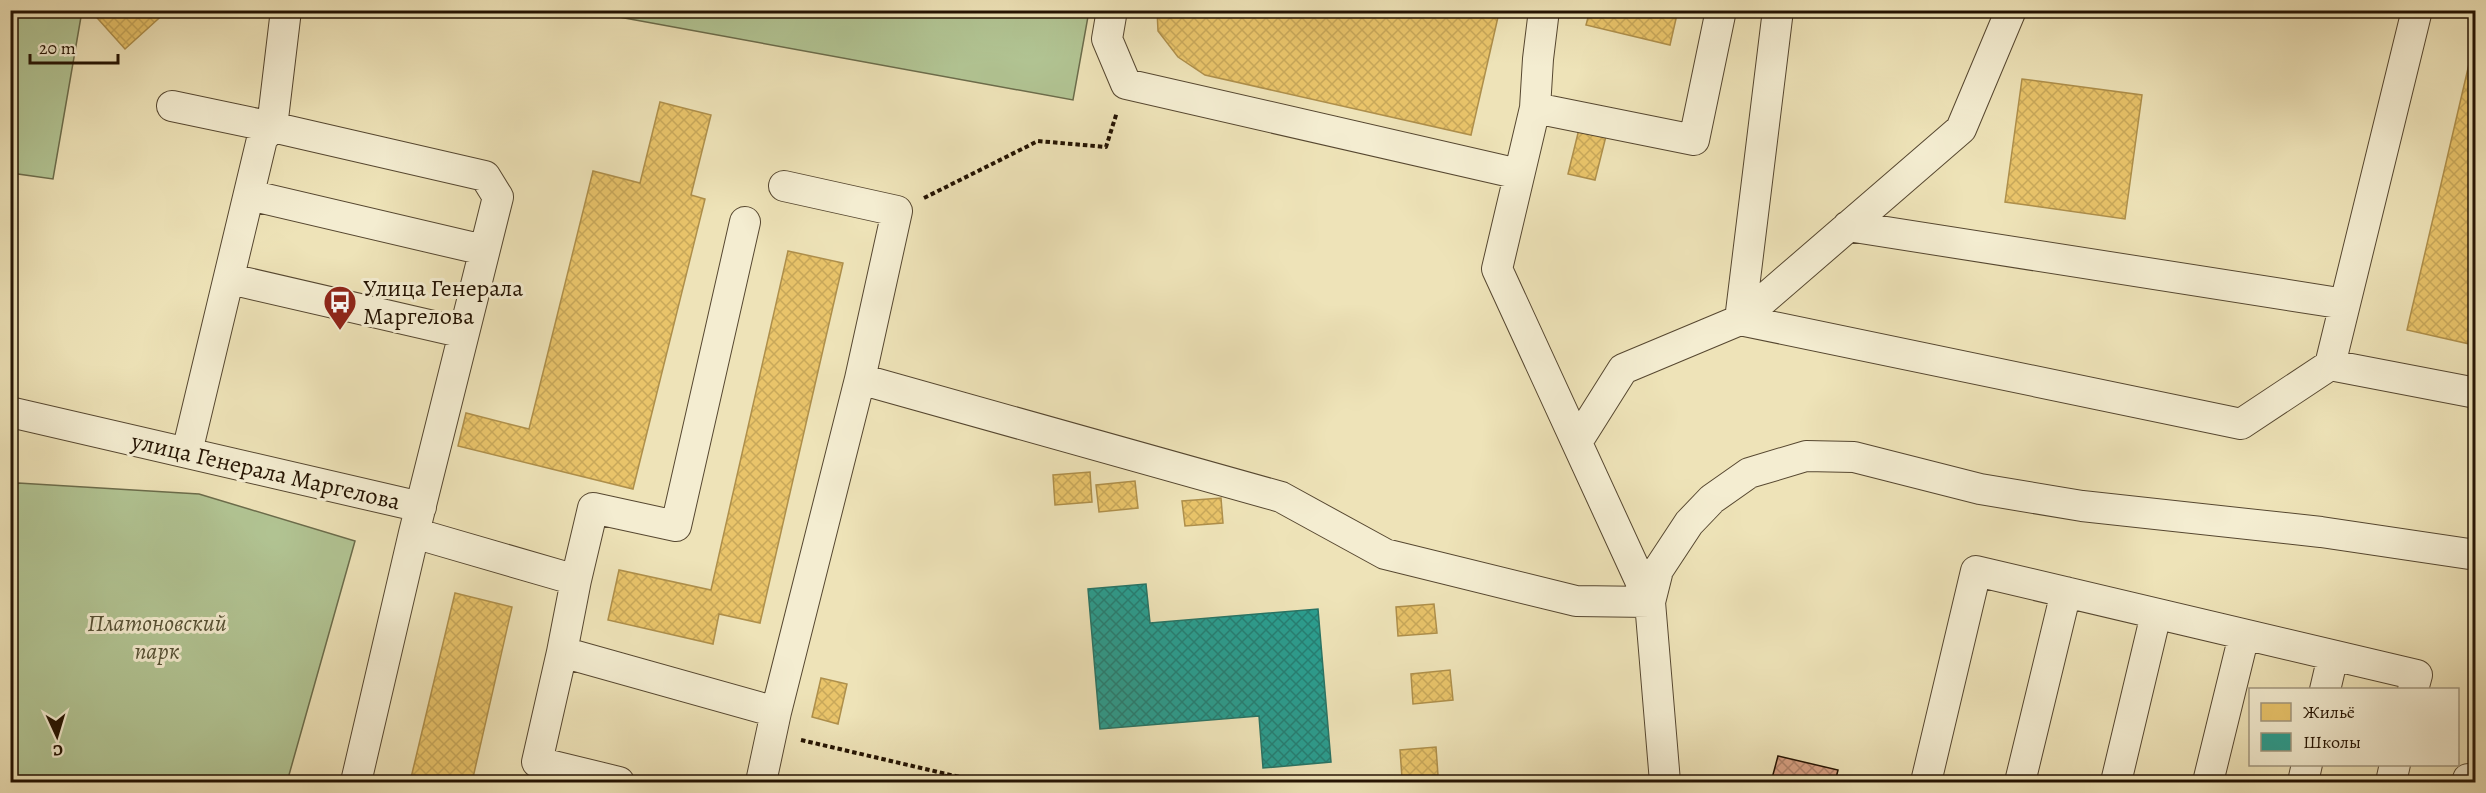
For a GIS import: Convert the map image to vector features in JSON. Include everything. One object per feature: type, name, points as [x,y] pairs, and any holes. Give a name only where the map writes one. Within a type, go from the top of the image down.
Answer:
[{"type":"street","points":[[187,452],[262,139],[272,127],[286,10]]},
{"type":"street","points":[[1112,10],[1107,39],[1126,84],[1519,174]]},
{"type":"street","points":[[1544,10],[1535,108],[1497,269],[1650,602]]},
{"type":"street","points":[[1535,108],[1694,140],[1721,10]]},
{"type":"street","points":[[1740,320],[1778,10]]},
{"type":"street","points":[[1577,442],[1623,369],[1740,320],[1961,129],[2011,10]]},
{"type":"street","points":[[1740,320],[2241,424],[2331,365],[2417,10]]},
{"type":"street","points":[[172,106],[485,176],[498,197],[418,520],[576,580]]},
{"type":"street","points":[[761,783],[860,379],[897,211],[784,186]]},
{"type":"street","points":[[249,195],[484,250]]},
{"type":"street","points":[[619,783],[537,762],[576,580],[593,508],[676,526],[745,222]]},
{"type":"street","points":[[1848,226],[2345,304]]},
{"type":"street","points":[[230,279],[464,333]]},
{"type":"street","points":[[2331,365],[2475,393]]},
{"type":"street","points":[[860,379],[1281,497],[1385,554],[1576,601],[1650,602]]},
{"type":"street","name":"улица Генерала Маргелова","points":[[10,412],[187,452],[418,520],[356,783]]},
{"type":"street","points":[[1665,783],[1650,602],[1658,570],[1689,523],[1712,499],[1749,473],[1806,456],[1854,457],[1980,489],[2082,506],[2321,532],[2475,555]]},
{"type":"street","points":[[1926,783],[1976,571],[2417,675],[2414,688]]},
{"type":"street","points":[[2020,783],[2066,592]]},
{"type":"street","points":[[2116,783],[2156,614]]},
{"type":"street","points":[[2208,783],[2244,635]]},
{"type":"street","points":[[562,652],[774,723]]},
{"type":"street","points":[[2325,688],[2333,656]]},
{"type":"street","points":[[2303,783],[2307,766]]},
{"type":"street","points":[[2391,783],[2396,766]]},
{"type":"path","points":[[897,211],[1038,141],[1106,147],[1126,84]]},
{"type":"path","points":[[774,723],[981,783]]},
{"type":"path","points":[[944,783],[946,774]]},
{"type":"green space","points":[[11,10],[82,11],[53,179],[11,173]]},
{"type":"green space","points":[[1089,10],[1073,100],[586,11]]},
{"type":"green space","name":"Платоновский парк","points":[[18,483],[199,494],[355,541],[287,782],[11,782],[10,505]]},
{"type":"building: Жильё","points":[[90,10],[168,10],[125,49]]},
{"type":"building: Жильё","points":[[1157,10],[1468,10],[1498,17],[1471,135],[1205,75],[1178,57],[1158,31]]},
{"type":"building: Жильё","points":[[1590,10],[1678,10],[1670,45],[1586,25]]},
{"type":"building: Жильё","points":[[2476,34],[2476,337],[2474,345],[2407,330]]},
{"type":"building: Жильё","points":[[2022,79],[2142,95],[2125,219],[2005,202]]},
{"type":"building: Жильё","points":[[660,102],[711,115],[691,195],[705,199],[633,489],[458,446],[466,413],[529,429],[593,171],[640,183]]},
{"type":"building: Жильё","points":[[1580,125],[1607,132],[1595,180],[1568,174]]},
{"type":"building: Жильё","points":[[788,251],[843,263],[760,623],[719,614],[713,644],[608,620],[619,570],[711,590]]},
{"type":"building: Жильё","points":[[1090,472],[1092,502],[1055,505],[1053,475]]},
{"type":"building: Жильё","points":[[1135,481],[1138,508],[1099,512],[1096,485]]},
{"type":"building: Жильё","points":[[1221,498],[1223,523],[1185,526],[1182,501]]},
{"type":"building: Жильё","points":[[455,593],[512,607],[472,782],[410,782]]},
{"type":"building: Жильё","points":[[1434,604],[1437,633],[1398,636],[1396,607]]},
{"type":"building: Жильё","points":[[1450,670],[1453,700],[1413,704],[1411,674]]},
{"type":"building: Жильё","points":[[821,678],[847,684],[838,724],[812,717]]},
{"type":"building: Жильё","points":[[1436,747],[1438,775],[1402,778],[1400,750]]},
{"type":"building: Жильё","points":[[819,776],[845,782],[817,782]]},
{"type":"building: Школы","points":[[1146,584],[1150,623],[1318,609],[1331,762],[1263,768],[1259,716],[1100,729],[1088,589]]},
{"type":"building: Прочее","points":[[1778,756],[1838,770],[1835,782],[1771,782]]},
{"type":"place","name":"Улица Генерала Маргелова","points":[[340,331]]}]
